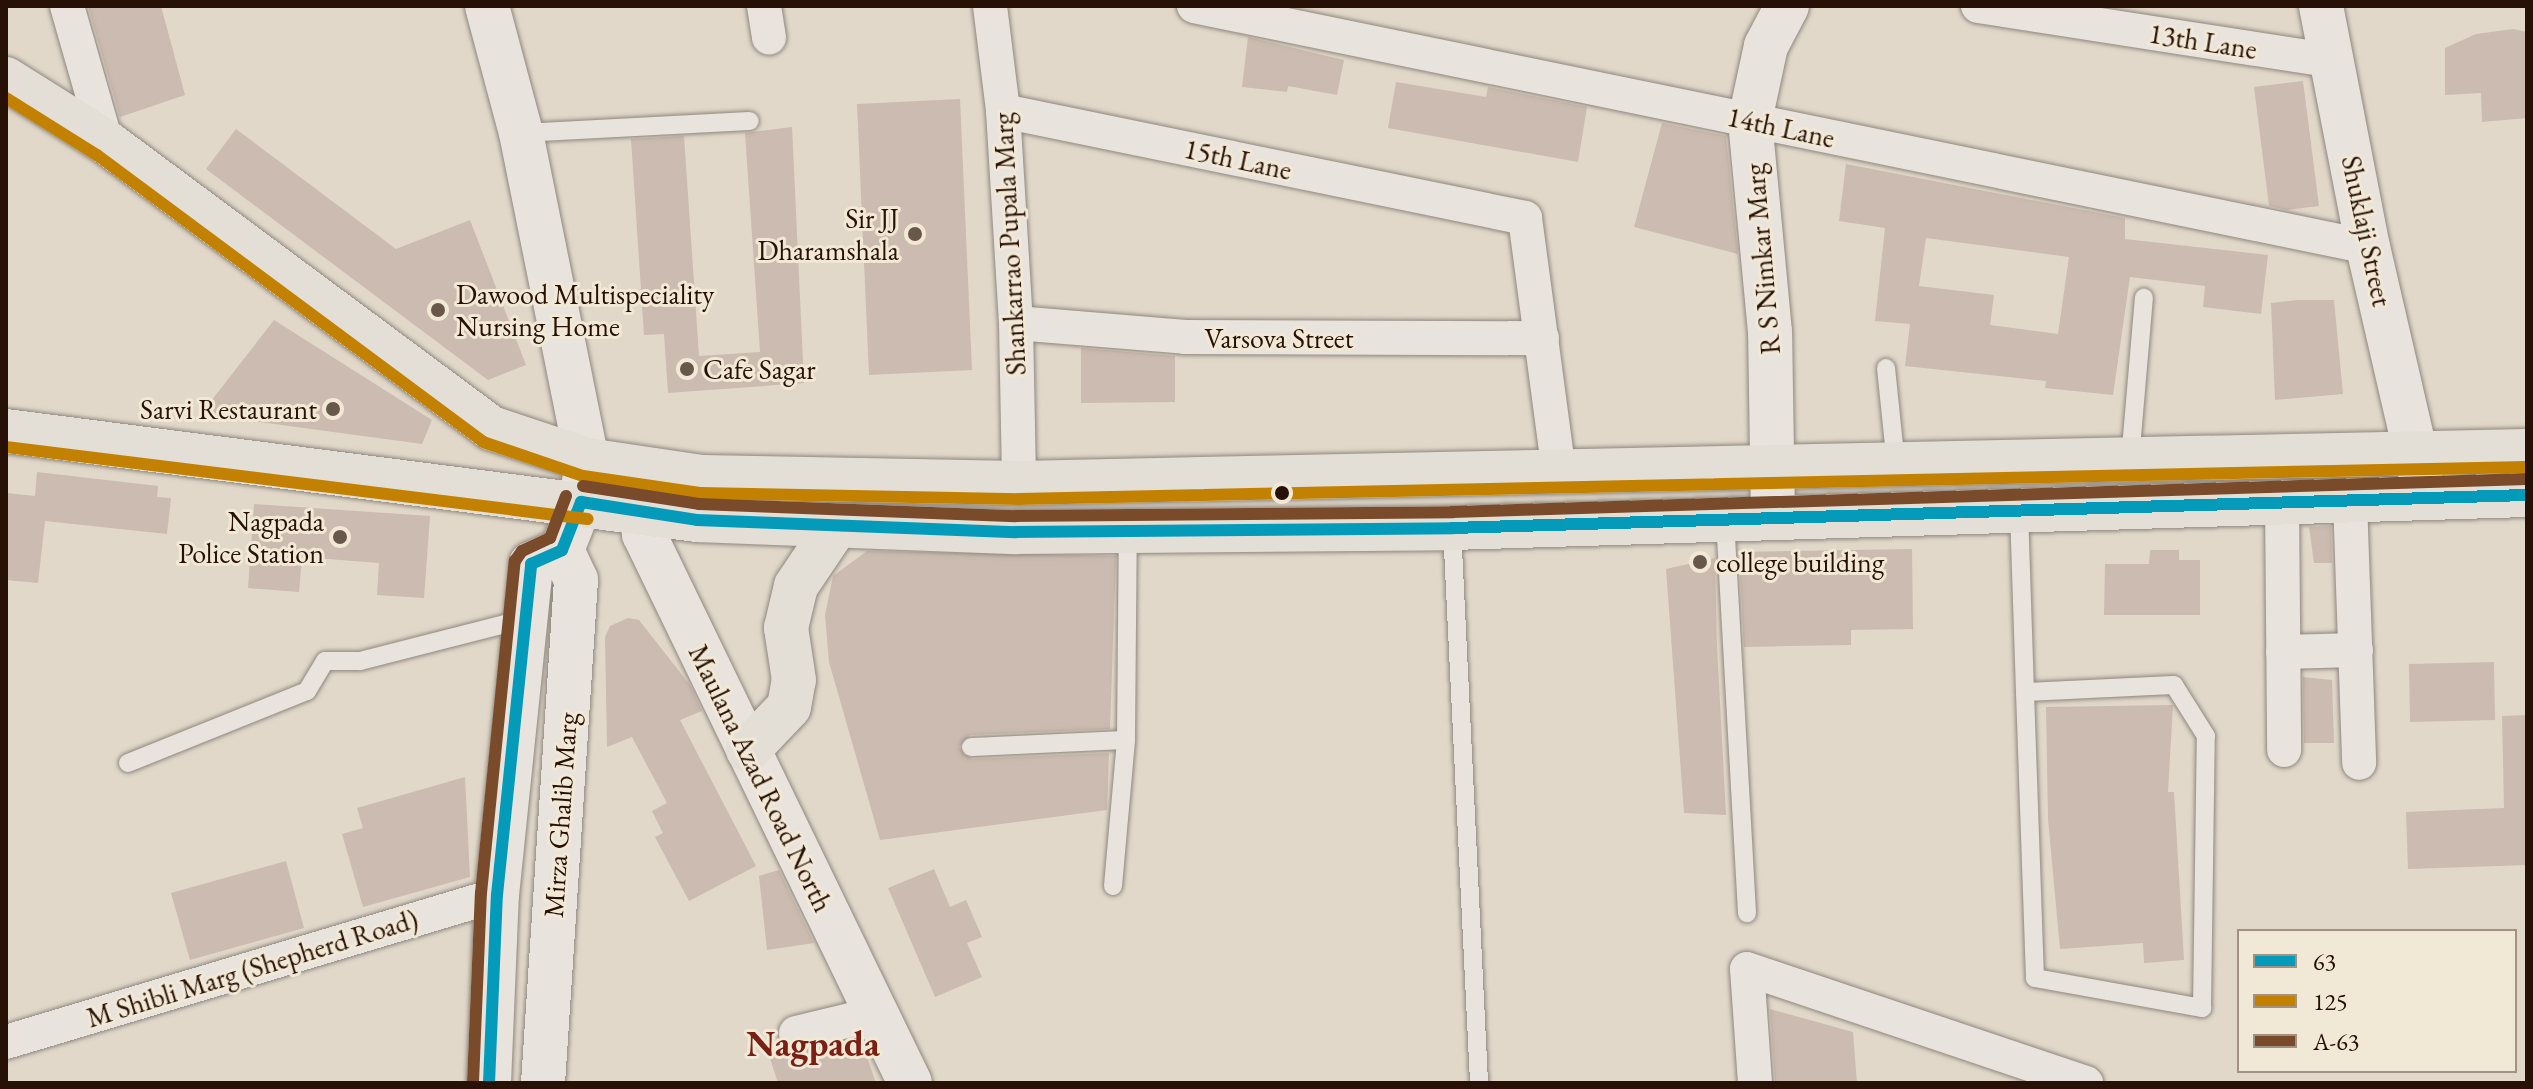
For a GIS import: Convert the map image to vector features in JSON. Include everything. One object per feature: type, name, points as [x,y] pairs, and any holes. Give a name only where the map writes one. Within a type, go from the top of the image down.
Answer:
[{"type":"main road","points":[[487,6],[521,133],[584,481],[562,550]]},
{"type":"main road","name":"R S Nimkar Marg","points":[[1773,518],[1770,332],[1750,120],[1766,46],[1787,6]]},
{"type":"main road","name":"Shuklaji Street","points":[[2321,6],[2368,247],[2419,454],[2425,498]]},
{"type":"main road","points":[[6,79],[106,142],[491,428],[638,510],[697,520],[1128,531],[1452,528],[2527,495]]},
{"type":"main road","points":[[6,431],[584,481],[636,467],[702,477],[1019,483],[2527,451]]},
{"type":"main road","name":"Maulana Azad Road North","points":[[636,467],[638,510],[644,534],[910,1083]]},
{"type":"main road","points":[[748,750],[789,707],[794,680],[786,628],[796,586],[837,525]]},
{"type":"main road","name":"Mirza Ghalib Marg","points":[[489,1083],[497,895],[531,564],[562,550],[576,580],[543,1083]]},
{"type":"street","points":[[67,6],[106,142]]},
{"type":"street","name":"Shankarrao Pupala Marg","points":[[990,6],[1003,111],[1016,323],[1019,483]]},
{"type":"street","name":"14th Lane","points":[[1194,6],[2368,247]]},
{"type":"street","name":"13th Lane","points":[[1978,6],[2334,61]]},
{"type":"street","name":"15th Lane","points":[[1003,111],[1525,218],[1542,338]]},
{"type":"street","name":"Varsova Street","points":[[1016,323],[1185,337],[1542,338]]},
{"type":"street","points":[[1542,338],[1559,472]]},
{"type":"street","points":[[2350,500],[2359,763]]},
{"type":"street","points":[[2282,502],[2284,750]]},
{"type":"street","points":[[2283,652],[2356,650]]},
{"type":"street","name":"M Shibli Marg (Shepherd Road)","points":[[6,1042],[497,895]]},
{"type":"street","points":[[1755,1083],[1747,969],[2086,1083]]},
{"type":"street","points":[[796,1033],[875,1014]]},
{"type":"lane","points":[[521,133],[750,121]]},
{"type":"lane","points":[[2130,460],[2144,298]]},
{"type":"lane","points":[[1886,368],[1896,464]]},
{"type":"lane","points":[[2019,511],[2025,692],[2035,978],[2202,1008],[2206,736],[2174,685],[2025,692]]},
{"type":"lane","points":[[1725,519],[1747,913]]},
{"type":"lane","points":[[1452,528],[1479,1083]]},
{"type":"lane","points":[[1113,886],[1126,740],[1128,531]]},
{"type":"lane","points":[[128,763],[307,691],[325,661],[360,661],[525,619]]},
{"type":"lane","points":[[971,747],[1126,740]]},
{"type":"building","points":[[88,6],[161,6],[185,95],[120,117]]},
{"type":"building","points":[[2513,29],[2527,32],[2527,118],[2482,122],[2481,93],[2445,95],[2445,48],[2476,34]]},
{"type":"building","points":[[1248,37],[1344,60],[1337,95],[1288,86],[1287,92],[1242,87]]},
{"type":"building","points":[[2303,81],[2319,206],[2287,210],[2269,206],[2254,87]]},
{"type":"building","points":[[1396,82],[1486,97],[1488,87],[1587,107],[1578,162],[1388,128]]},
{"type":"building","name":"Sir JJ Dharamshala","points":[[960,99],[972,370],[869,375],[857,104]]},
{"type":"building","points":[[1662,123],[1726,136],[1738,254],[1634,227]]},
{"type":"building","points":[[792,127],[804,383],[668,393],[664,334],[644,335],[631,139],[684,136],[699,356],[760,352],[745,133]]},
{"type":"building","name":"Dawood Multispeciality Nursing Home","points":[[236,129],[396,249],[470,220],[526,365],[488,380],[206,169]]},
{"type":"building","points":[[1846,164],[2125,218],[2125,239],[2268,255],[2261,314],[2203,307],[2205,286],[2130,277],[2113,395],[2045,388],[2046,381],[1905,366],[1910,324],[1875,321],[1885,228],[1839,221]],"holes":[[[1926,238],[2069,257],[2058,334],[1990,325],[1994,295],[1919,286]]]},
{"type":"building","points":[[2334,300],[2343,394],[2275,400],[2271,303]]},
{"type":"building","points":[[274,320],[432,420],[422,444],[201,414]]},
{"type":"building","points":[[1081,348],[1175,356],[1175,402],[1081,403]]},
{"type":"building","points":[[37,472],[158,486],[157,497],[171,498],[167,534],[45,521],[38,583],[6,580],[6,493],[35,496]]},
{"type":"building","name":"Nagpada Police Station","points":[[254,504],[430,516],[424,598],[377,595],[379,563],[302,557],[299,592],[248,588]]},
{"type":"building","points":[[2331,526],[2332,563],[2314,563],[2309,527]]},
{"type":"building","points":[[1912,549],[1913,629],[1851,630],[1851,645],[1744,647],[1739,552]]},
{"type":"building","points":[[2150,550],[2179,550],[2179,560],[2200,560],[2200,615],[2104,615],[2105,564],[2149,564]]},
{"type":"building","points":[[867,551],[1116,556],[1110,729],[970,735],[959,747],[972,759],[1109,753],[1107,810],[880,840],[829,662],[825,615],[833,576]]},
{"type":"building","points":[[1715,558],[1726,815],[1684,813],[1666,569]]},
{"type":"building","points":[[628,618],[639,620],[690,685],[702,711],[680,720],[756,866],[689,901],[655,837],[663,833],[652,811],[667,803],[632,737],[607,747],[605,637],[610,626]]},
{"type":"building","points":[[2494,662],[2495,720],[2410,722],[2409,664]]},
{"type":"building","points":[[2303,677],[2332,680],[2334,743],[2304,743]]},
{"type":"building","points":[[2173,705],[2168,792],[2174,792],[2184,960],[2144,963],[2143,943],[2060,949],[2048,819],[2046,707]]},
{"type":"building","points":[[2527,715],[2527,865],[2408,869],[2406,812],[2504,808],[2502,716]]},
{"type":"building","points":[[465,777],[470,877],[363,907],[342,834],[363,828],[357,808]]},
{"type":"building","points":[[286,861],[304,928],[190,960],[171,893]]},
{"type":"building","points":[[934,869],[950,907],[966,900],[982,937],[967,943],[982,977],[935,997],[888,888]]},
{"type":"building","points":[[779,870],[814,943],[767,950],[759,876]]},
{"type":"building","points":[[1770,1009],[1853,1032],[1857,1083],[1775,1083]]},
{"type":"building","points":[[860,1038],[876,1083],[778,1083],[769,1055]]},
{"type":"transit line","name":"125","points":[[6,98],[97,155],[483,442],[583,476],[700,493],[1019,499],[2527,467]]},
{"type":"transit line","name":"125","points":[[6,447],[588,519]]},
{"type":"transit line","name":"A-63","points":[[583,486],[699,504],[1016,516],[1452,512],[2527,479]]},
{"type":"transit line","name":"63","points":[[581,502],[697,520],[1016,532],[1452,528],[2527,495]]},
{"type":"transit line","name":"A-63","points":[[473,1082],[481,893],[515,561],[522,551],[550,538],[566,496]]},
{"type":"transit line","name":"63","points":[[489,1083],[497,895],[531,564],[562,550],[581,502]]},
{"type":"place","name":"Sir JJ Dharamshala","points":[[915,234]]},
{"type":"place","name":"Dawood Multispeciality Nursing Home","points":[[438,310]]},
{"type":"place","name":"Cafe Sagar","points":[[687,369]]},
{"type":"place","name":"Sarvi Restaurant","points":[[333,409]]},
{"type":"place","name":"Nagpada Police Station","points":[[340,537]]},
{"type":"place","name":"college building","points":[[1700,562]]},
{"type":"district","name":"Nagpada","points":[[813,1044]]}]
